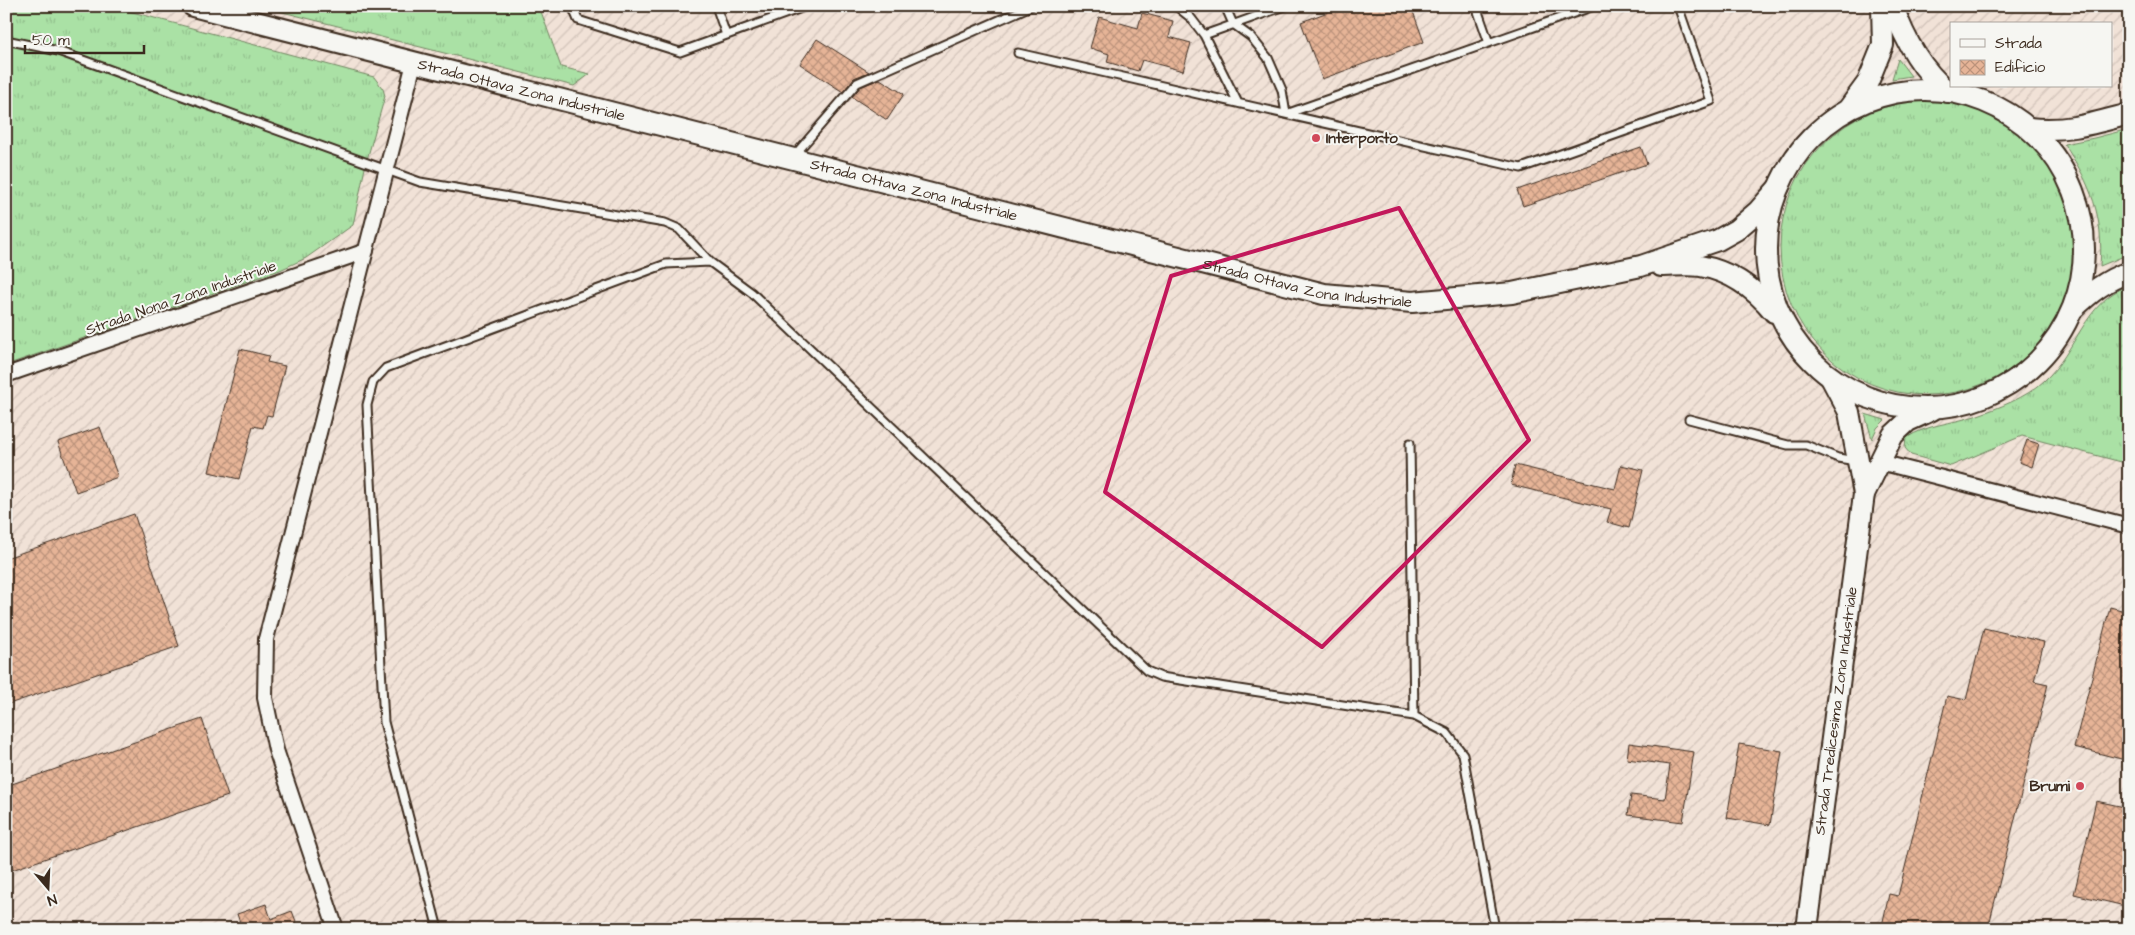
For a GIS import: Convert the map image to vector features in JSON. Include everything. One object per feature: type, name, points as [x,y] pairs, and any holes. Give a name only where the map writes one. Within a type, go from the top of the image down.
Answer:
[{"type":"main road","name":"Strada Ottava Zona Industriale","points":[[193,6],[1324,294],[1412,302],[1512,293],[1641,266]]},
{"type":"main road","points":[[1848,110],[1868,82],[1883,45],[1882,6]]},
{"type":"main road","points":[[1893,6],[1898,22],[1919,61],[1932,78],[1948,92]]},
{"type":"main road","points":[[1641,266],[1699,266],[1730,275],[1761,296],[1783,322],[1803,352],[1830,377],[1852,391],[1881,402],[1912,408],[1962,404],[1997,391],[2037,361],[2060,332],[2072,310],[2080,286],[2084,261],[2084,236],[2080,212],[2072,188],[2046,145],[2008,113],[1985,102],[1948,92],[1922,90],[1872,99],[1848,110],[1810,138],[1795,157],[1778,188],[1767,224],[1766,262],[1771,292],[1783,322]]},
{"type":"main road","points":[[2028,128],[2053,130],[2085,126],[2129,114]]},
{"type":"main road","points":[[1641,266],[1718,240],[1736,230],[1758,211],[1778,188]]},
{"type":"main road","points":[[2072,310],[2094,290],[2115,277],[2129,272]]},
{"type":"main road","points":[[1830,377],[1849,412],[1864,494]]},
{"type":"main road","points":[[1864,494],[1892,435],[1908,421],[1937,407]]},
{"type":"main road","name":"Strada Tredicesima Zona Industriale","points":[[1807,929],[1864,494]]},
{"type":"street","points":[[336,929],[276,750],[265,698],[266,639],[414,63]]},
{"type":"street","name":"Strada Nona Zona Industriale","points":[[6,375],[366,251]]},
{"type":"street","points":[[1880,462],[2129,526]]},
{"type":"lane","points":[[572,6],[578,20],[680,52],[807,6]]},
{"type":"lane","points":[[716,6],[726,35]]},
{"type":"lane","points":[[792,160],[857,83],[1031,6]]},
{"type":"lane","points":[[1176,6],[1191,18],[1204,35],[1238,104]]},
{"type":"lane","points":[[1225,6],[1233,24],[1251,38],[1268,58],[1282,90],[1286,114]]},
{"type":"lane","points":[[1204,35],[1285,6]]},
{"type":"lane","points":[[1476,6],[1489,43]]},
{"type":"lane","points":[[1286,114],[1594,6]]},
{"type":"lane","points":[[1018,53],[1521,168],[1710,101],[1678,6]]},
{"type":"lane","points":[[6,40],[58,51],[420,182],[665,223],[680,229],[710,262],[752,293],[1147,671],[1161,676],[1414,716],[1447,732],[1463,754],[1495,929]]},
{"type":"lane","points":[[438,929],[384,722],[368,405],[373,382],[386,368],[666,264],[710,262]]},
{"type":"lane","points":[[1689,419],[1788,444],[1806,445],[1838,458],[1859,461]]},
{"type":"lane","points":[[1410,443],[1414,716]]},
{"type":"highlighted area","points":[[1399,208],[1529,440],[1322,647],[1105,492],[1171,276]]},
{"type":"shaded area","points":[[6,6],[2129,6],[2129,929],[6,929]]},
{"type":"green space","points":[[6,6],[110,6],[374,77],[383,89],[385,96],[366,163],[353,225],[306,258],[280,270],[6,365]]},
{"type":"green space","points":[[259,6],[539,6],[561,67],[590,74],[574,86]]},
{"type":"green space","points":[[1898,59],[1911,76],[1892,79]]},
{"type":"green space","points":[[1927,101],[1956,104],[1983,113],[2008,126],[2031,144],[2049,167],[2062,192],[2071,219],[2074,248],[2071,277],[2062,304],[2049,329],[2031,352],[2008,370],[1983,383],[1956,392],[1927,395],[1898,392],[1871,383],[1846,370],[1823,352],[1805,329],[1792,304],[1783,277],[1780,248],[1783,219],[1792,192],[1805,167],[1823,144],[1846,126],[1871,113],[1898,104]]},
{"type":"green space","points":[[2129,129],[2129,254],[2100,266],[2100,232],[2094,202],[2082,173],[2064,144]]},
{"type":"green space","points":[[2129,285],[2129,464],[2022,436],[1951,466],[1911,455],[1905,448],[1906,438],[1914,433],[1993,410],[2029,393],[2055,369],[2101,303]]},
{"type":"green space","points":[[1865,414],[1885,420],[1877,428],[1872,439]]},
{"type":"building","points":[[1344,6],[1411,6],[1424,42],[1322,79],[1301,22]]},
{"type":"building","points":[[1142,13],[1173,21],[1169,37],[1191,43],[1183,71],[1142,60],[1138,71],[1107,62],[1109,54],[1090,48],[1099,17],[1138,28]]},
{"type":"building","points":[[817,39],[869,72],[854,78],[843,92],[800,64]]},
{"type":"building","points":[[880,79],[904,94],[887,120],[852,97],[860,87]]},
{"type":"building","points":[[1641,147],[1647,164],[1523,206],[1517,190]]},
{"type":"building","points":[[240,349],[269,356],[267,362],[285,366],[272,416],[267,415],[263,428],[253,426],[239,479],[209,472]]},
{"type":"building","points":[[100,427],[118,477],[76,492],[58,442]]},
{"type":"building","points":[[2027,440],[2039,444],[2032,467],[2019,462]]},
{"type":"building","points":[[1515,465],[1615,489],[1621,465],[1643,470],[1629,528],[1607,522],[1611,509],[1511,485]]},
{"type":"building","points":[[134,514],[179,646],[6,705],[6,558]]},
{"type":"building","points":[[2110,607],[2129,612],[2129,761],[2074,747]]},
{"type":"building","points":[[1984,628],[2044,642],[2034,681],[2048,684],[1988,929],[1894,929],[1882,926],[1889,894],[1898,896],[1947,696],[1966,700]]},
{"type":"building","points":[[202,719],[228,796],[6,872],[6,786]]},
{"type":"building","points":[[1629,743],[1694,752],[1683,822],[1628,815],[1631,795],[1665,799],[1670,765],[1627,759]]},
{"type":"building","points":[[1739,744],[1782,751],[1770,825],[1727,818]]},
{"type":"building","points":[[2096,801],[2129,808],[2129,907],[2074,894]]},
{"type":"building","points":[[266,904],[271,919],[292,911],[299,929],[242,929],[237,914]]},
{"type":"place","name":"Interporto","points":[[1316,138]]},
{"type":"place","name":"Brumi","points":[[2080,786]]}]
